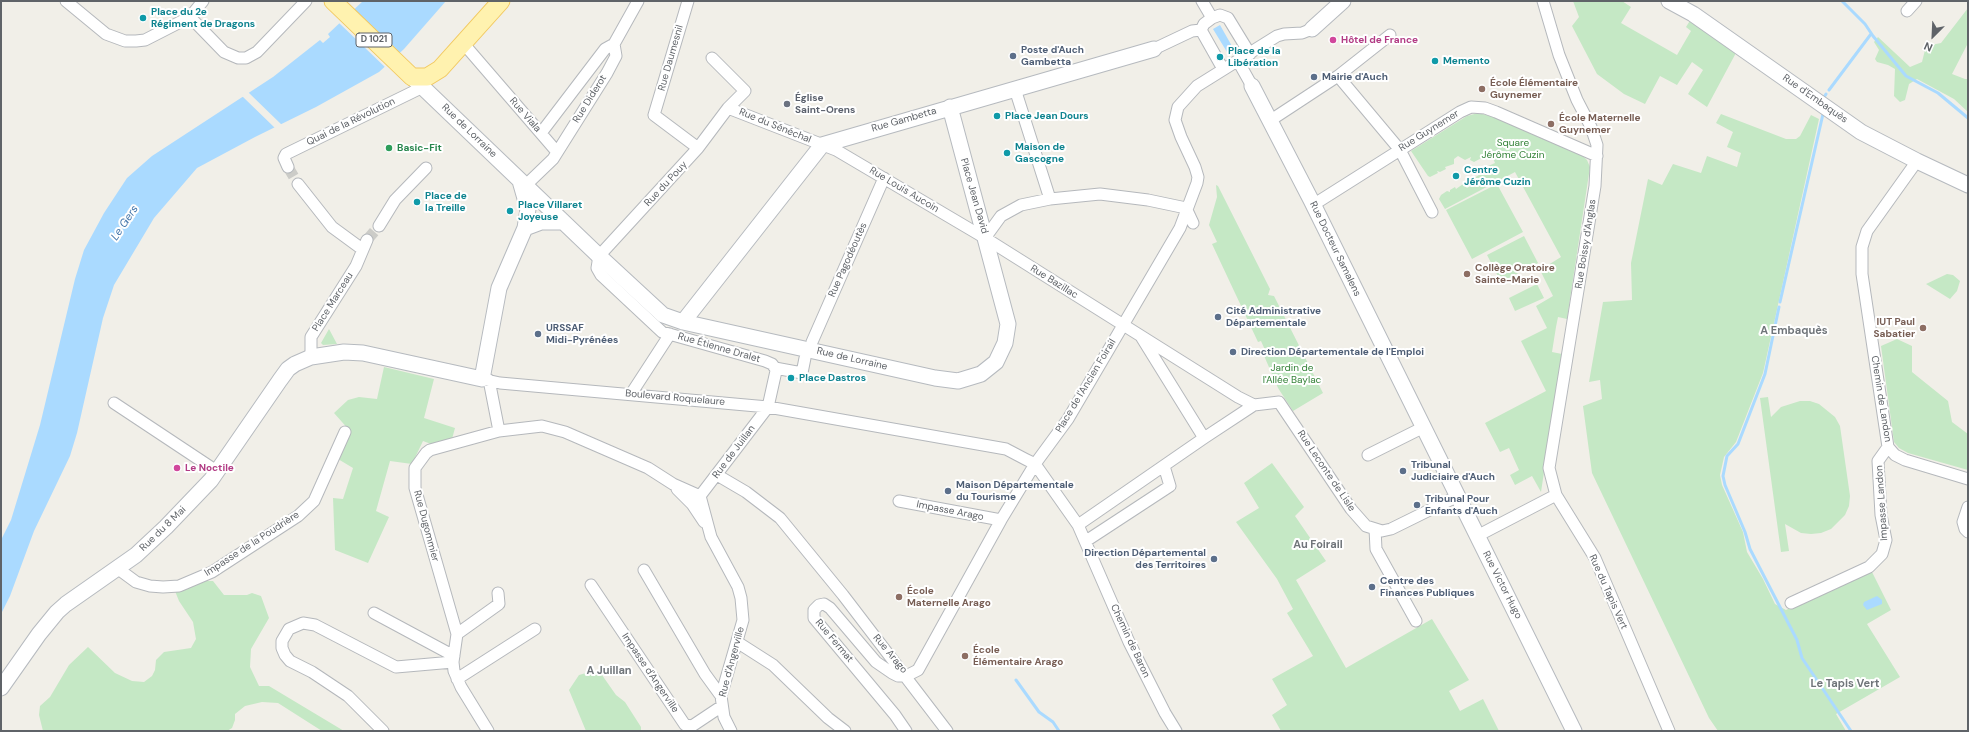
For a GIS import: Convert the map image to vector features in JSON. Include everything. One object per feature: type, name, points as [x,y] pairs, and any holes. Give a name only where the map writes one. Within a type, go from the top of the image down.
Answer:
[{"type":"main road","points":[[442,105],[436,87],[436,78],[440,69],[501,1]]},
{"type":"main road","points":[[1312,29],[1343,1]]},
{"type":"main road","name":"Rue d'Embaquès","points":[[1670,1],[1693,14],[1861,132],[1968,185]]},
{"type":"main road","name":"D 1021","points":[[334,2],[418,82]]},
{"type":"main road","name":"Rue Gambetta","points":[[822,145],[1154,49]]},
{"type":"main road","points":[[418,82],[440,69]]},
{"type":"main road","name":"Rue de Lorraine","points":[[418,82],[523,183]]},
{"type":"main road","name":"Rue Docteur Samalens","points":[[1252,86],[1271,120],[1427,433]]},
{"type":"main road","name":"Place Jean David","points":[[950,107],[985,238]]},
{"type":"main road","points":[[683,322],[822,145]]},
{"type":"main road","points":[[523,183],[599,256]]},
{"type":"main road","points":[[486,380],[499,288],[525,228],[528,209],[523,183]]},
{"type":"main road","points":[[525,228],[546,205]]},
{"type":"main road","points":[[525,228],[541,222],[563,222]]},
{"type":"main road","name":"Rue de Lorraine","points":[[599,256],[654,308],[663,315],[683,322],[934,378],[958,381],[966,380],[981,374],[996,362],[1002,352],[1007,333],[1008,324],[985,238]]},
{"type":"main road","name":"Boulevard Roquelaure","points":[[311,357],[344,352],[363,353],[486,380]]},
{"type":"main road","name":"Rue du 8 Mai","points":[[1,688],[39,634],[57,612],[136,555],[166,527],[218,472],[288,369],[311,357]]},
{"type":"main road","name":"Rue Victor Hugo","points":[[1427,433],[1574,731]]},
{"type":"street","points":[[66,1],[106,34],[125,41],[145,40],[190,17],[203,1]]},
{"type":"street","points":[[190,17],[224,52],[238,58],[246,58],[257,52],[306,1]]},
{"type":"street","name":"Rue Diderot","points":[[541,133],[605,49],[614,44],[638,1]]},
{"type":"street","name":"Rue Daumesnil","points":[[688,1],[654,115],[698,148]]},
{"type":"street","points":[[1202,1],[1212,18]]},
{"type":"street","name":"Rue Boissy d'Anglas","points":[[1543,1],[1559,55],[1577,100],[1591,127],[1597,145],[1595,186],[1549,468],[1556,495]]},
{"type":"street","points":[[1907,11],[1916,1]]},
{"type":"street","points":[[1250,54],[1228,18],[1220,15],[1212,18],[1204,24],[1201,30],[1223,69],[1250,54],[1277,36],[1302,33],[1312,29]]},
{"type":"street","name":"Rue Gambetta","points":[[1154,49],[1192,31],[1201,30]]},
{"type":"street","points":[[1271,120],[1338,76],[1390,34]]},
{"type":"street","name":"Rue Viala","points":[[463,43],[557,152]]},
{"type":"street","name":"Rue Diderot","points":[[557,152],[607,73],[616,56],[614,44]]},
{"type":"street","name":"Rue du Pouy","points":[[599,256],[698,148],[728,108],[745,91],[712,58]]},
{"type":"street","name":"Rue Docteur Samalens","points":[[1238,61],[1252,86]]},
{"type":"street","name":"Place de l'Ancien Foirail","points":[[1035,464],[1068,419],[1180,228],[1198,177],[1195,167],[1180,137],[1175,120],[1178,107],[1197,86],[1223,69]]},
{"type":"street","points":[[1338,76],[1400,150],[1432,212]]},
{"type":"street","name":"Quai de la Révolution","points":[[286,164],[284,158],[286,154],[418,82]]},
{"type":"street","points":[[1015,89],[1050,199]]},
{"type":"street","name":"Rue Guynemer","points":[[1313,205],[1465,109],[1477,106],[1496,112],[1597,156]]},
{"type":"street","name":"Rue du Sénéchal","points":[[728,108],[822,145]]},
{"type":"street","name":"Rue Louis Aucoin","points":[[822,145],[836,150],[985,238]]},
{"type":"street","points":[[523,183],[557,152]]},
{"type":"street","name":"Chemin de Landon","points":[[1917,161],[1867,231],[1862,247],[1862,274],[1888,446],[1895,455],[1906,460],[1968,479]]},
{"type":"street","points":[[379,226],[395,200],[426,168]]},
{"type":"street","name":"Rue Pagodéoutès","points":[[812,342],[884,178]]},
{"type":"street","name":"Place Marceau","points":[[298,184],[332,227],[365,244],[356,266],[311,337],[311,357]]},
{"type":"street","name":"Place Jean David","points":[[985,238],[1001,216],[1022,205],[1050,199],[1100,194],[1148,200],[1186,208]]},
{"type":"street","points":[[1186,208],[1193,223]]},
{"type":"street","name":"Rue Bazillac","points":[[985,238],[1123,325]]},
{"type":"street","name":"Rue Étienne Dralet","points":[[599,256],[597,268],[601,276],[656,327],[670,334],[765,361],[775,368]]},
{"type":"street","points":[[1123,325],[1238,397],[1254,405]]},
{"type":"street","points":[[631,394],[670,334]]},
{"type":"street","points":[[1141,336],[1204,438]]},
{"type":"street","points":[[768,407],[776,371],[775,368],[802,373],[805,358]]},
{"type":"street","points":[[486,380],[499,431]]},
{"type":"street","name":"Boulevard Roquelaure","points":[[486,380],[500,383],[768,407],[1006,449],[1035,464]]},
{"type":"street","name":"Rue Leconte de Lisle","points":[[1254,405],[1278,402],[1286,411],[1358,518],[1366,526],[1375,529]]},
{"type":"street","points":[[114,403],[218,472]]},
{"type":"street","points":[[1078,525],[1254,405]]},
{"type":"street","name":"Rue de Juillan","points":[[700,496],[768,407]]},
{"type":"street","name":"Rue d'Angerville","points":[[499,431],[542,426],[565,432],[648,468],[672,484],[700,496],[708,528]]},
{"type":"street","name":"Rue Dugommier","points":[[488,731],[457,679],[454,659],[457,634],[418,503],[415,488],[415,468],[430,450],[499,431]]},
{"type":"street","name":"Impasse de la Poudrière","points":[[117,568],[136,582],[150,586],[163,587],[179,586],[212,572],[298,516],[314,501],[345,432]]},
{"type":"street","points":[[1368,455],[1405,437],[1427,433]]},
{"type":"street","name":"Impasse Landon","points":[[1791,603],[1869,567],[1882,554],[1886,540],[1881,515],[1878,461],[1888,446]]},
{"type":"street","points":[[1035,464],[1078,525],[1088,544],[1170,486],[1164,466]]},
{"type":"street","name":"Rue Arago","points":[[717,475],[746,492],[780,518],[843,595],[906,676],[918,670],[1001,520],[1035,464]]},
{"type":"street","name":"Rue d'Angerville","points":[[672,484],[692,504],[708,528],[740,593],[743,620],[721,701],[730,731]]},
{"type":"street","points":[[1477,536],[1556,495]]},
{"type":"street","name":"Rue du Tapis Vert","points":[[1556,495],[1595,558],[1669,731]]},
{"type":"street","points":[[1416,621],[1376,549],[1375,529],[1382,531],[1391,529],[1458,496]]},
{"type":"street","name":"Impasse Arago","points":[[899,501],[1001,520]]},
{"type":"street","points":[[1968,507],[1963,522],[1965,529],[1968,532]]},
{"type":"street","name":"Chemin de Baron","points":[[1088,544],[1130,642],[1165,713],[1176,731]]},
{"type":"street","points":[[644,570],[721,701]]},
{"type":"street","name":"Impasse d'Angerville","points":[[591,585],[685,725],[692,726],[721,701]]},
{"type":"street","points":[[457,634],[499,604],[498,593]]},
{"type":"street","name":"Rue Fermat","points":[[906,676],[898,676],[876,662],[830,608],[824,604],[816,607],[813,614],[814,618],[896,715],[906,731]]},
{"type":"street","points":[[374,613],[454,659]]},
{"type":"street","points":[[382,731],[348,696],[312,672],[287,658],[282,648],[282,641],[289,629],[303,623],[315,625],[396,667],[454,659]]},
{"type":"street","points":[[457,679],[535,629]]},
{"type":"street","points":[[737,642],[773,665],[828,718],[845,731]]},
{"type":"street","points":[[906,676],[947,731]]},
{"type":"green space","points":[[1573,1],[1622,1],[1631,7],[1621,23],[1677,55],[1691,31],[1686,27],[1691,19],[1737,51],[1707,107],[1688,94],[1703,70],[1692,62],[1677,85],[1660,76],[1645,104],[1624,94],[1597,74],[1572,26],[1579,17]]},
{"type":"green space","points":[[1968,8],[1968,43],[1952,74],[1968,79],[1968,112],[1954,99],[1917,79],[1909,84],[1905,100],[1900,102],[1894,96],[1895,69],[1877,62],[1875,59],[1879,50],[1874,42],[1878,37],[1910,67],[1922,62],[1926,46],[1941,43]]},
{"type":"green space","name":"Square Jérôme Cuzin","points":[[1478,113],[1494,117],[1581,154],[1587,160],[1590,167],[1567,319],[1558,317],[1552,352],[1562,354],[1541,492],[1532,476],[1515,485],[1510,475],[1519,470],[1509,448],[1500,452],[1485,423],[1546,391],[1521,341],[1547,328],[1536,306],[1553,296],[1540,270],[1561,257],[1515,172],[1445,209],[1439,199],[1441,195],[1447,191],[1450,192],[1450,190],[1455,187],[1456,189],[1463,184],[1467,188],[1472,185],[1474,178],[1479,175],[1477,174],[1479,170],[1495,163],[1491,153],[1474,162],[1470,160],[1471,157],[1465,160],[1458,156],[1454,159],[1454,164],[1445,167],[1446,169],[1440,172],[1437,171],[1438,173],[1430,177],[1411,151],[1467,116]]},
{"type":"green space","points":[[1721,114],[1786,139],[1796,139],[1800,136],[1811,115],[1819,119],[1763,373],[1736,442],[1724,457],[1720,475],[1722,485],[1743,532],[1747,552],[1763,579],[1775,604],[1786,610],[1871,570],[1891,610],[1867,624],[1900,677],[1836,714],[1846,731],[1718,731],[1709,718],[1592,473],[1583,406],[1602,399],[1600,380],[1589,382],[1603,302],[1632,300],[1631,263],[1648,179],[1662,185],[1673,164],[1701,173],[1707,156],[1737,167],[1741,153],[1727,147],[1733,132],[1716,123]]},
{"type":"green space","points":[[1497,184],[1523,232],[1472,259],[1446,210]]},
{"type":"green space","name":"Jardin de l'Allée Baylac","points":[[1216,185],[1218,186],[1270,289],[1268,295],[1274,296],[1323,393],[1293,411],[1278,388],[1262,351],[1265,350],[1261,341],[1258,342],[1212,244],[1217,242],[1209,225],[1217,197]]},
{"type":"green space","points":[[1524,236],[1538,263],[1501,282],[1487,255]]},
{"type":"green space","points":[[1947,274],[1953,275],[1960,281],[1957,291],[1950,299],[1926,284]]},
{"type":"green space","points":[[1537,284],[1544,298],[1515,311],[1509,298]]},
{"type":"green space","points":[[329,329],[337,344],[323,345],[321,343]]},
{"type":"green space","points":[[1897,339],[1912,346],[1912,372],[1948,401],[1952,422],[1968,434],[1968,470],[1908,453],[1899,448],[1894,442],[1881,346]]},
{"type":"green space","points":[[384,367],[434,379],[424,418],[455,428],[452,439],[431,444],[423,441],[412,464],[390,461],[376,511],[389,517],[368,563],[335,550],[333,498],[343,499],[353,468],[338,459],[350,431],[334,413],[348,400],[359,397],[377,399]]},
{"type":"green space","points":[[1768,397],[1771,417],[1781,407],[1800,401],[1810,401],[1819,404],[1835,417],[1840,426],[1850,496],[1849,506],[1845,515],[1831,529],[1821,533],[1801,533],[1785,524],[1789,551],[1781,552],[1760,398]]},
{"type":"green space","points":[[1272,463],[1304,507],[1295,516],[1326,561],[1296,580],[1346,668],[1432,619],[1469,680],[1449,691],[1460,711],[1483,699],[1499,731],[1281,731],[1272,715],[1287,705],[1272,679],[1313,656],[1287,613],[1293,609],[1277,579],[1236,522],[1259,508],[1244,483]]},
{"type":"green space","points":[[201,581],[213,581],[224,595],[247,595],[252,593],[261,596],[269,618],[251,649],[250,667],[259,686],[269,686],[344,731],[322,731],[278,703],[262,702],[245,706],[235,714],[235,720],[232,728],[227,731],[43,731],[39,715],[40,706],[50,697],[69,665],[88,647],[115,673],[132,681],[144,682],[152,676],[155,670],[156,660],[164,652],[191,648],[196,639],[193,622],[179,601],[175,591]]},
{"type":"green space","points":[[593,671],[602,675],[616,695],[625,702],[641,727],[641,731],[586,731],[569,690],[579,675]]},
{"type":"water","name":"Le Gers","points":[[363,1],[446,1],[404,49],[379,72],[316,107],[197,168],[154,218],[114,285],[103,318],[77,433],[70,456],[34,531],[10,596],[1,614],[1,540],[11,520],[40,425],[75,279],[84,250],[104,213],[127,178],[152,156],[273,77],[320,40],[323,43],[330,37],[328,34]]},
{"type":"water","points":[[1220,25],[1233,48],[1227,52],[1213,29]]},
{"type":"water","points":[[1877,596],[1882,600],[1882,604],[1867,610],[1863,605],[1864,602]]},
{"type":"pier","points":[[353,8],[401,54],[386,68],[338,22]]},
{"type":"pier","points":[[248,92],[283,126],[276,129],[242,96],[237,98]]},
{"type":"waterway","points":[[1842,1],[1865,24],[1906,76],[1938,93],[1968,118]]},
{"type":"waterway","points":[[1829,90],[1871,34]]},
{"type":"waterway","points":[[1823,99],[1826,94]]},
{"type":"waterway","points":[[1780,302],[1823,114]]},
{"type":"waterway","points":[[1779,307],[1765,374],[1738,444],[1727,456],[1723,476],[1725,485],[1745,532],[1750,549],[1797,640],[1802,658],[1851,731]]},
{"type":"waterway","points":[[1016,680],[1039,712],[1053,722],[1059,731]]},
{"type":"tunnel","points":[[288,167],[298,184]]},
{"type":"tunnel","points":[[367,240],[379,226]]},
{"type":"place","name":"Place du 2e Régiment de Dragons","points":[[143,18]]},
{"type":"place","name":"Hôtel de France","points":[[1333,40]]},
{"type":"place","name":"Poste d'Auch Gambetta","points":[[1013,56]]},
{"type":"place","name":"Place de la Libération","points":[[1220,57]]},
{"type":"place","name":"Memento","points":[[1435,61]]},
{"type":"place","name":"Mairie d'Auch","points":[[1314,77]]},
{"type":"place","name":"École Élémentaire Guynemer","points":[[1482,89]]},
{"type":"place","name":"Église Saint-Orens","points":[[787,104]]},
{"type":"place","name":"Place Jean Dours","points":[[997,116]]},
{"type":"place","name":"École Maternelle Guynemer","points":[[1551,124]]},
{"type":"place","name":"Basic-Fit","points":[[389,148]]},
{"type":"place","name":"Maison de Gascogne","points":[[1007,153]]},
{"type":"place","name":"Centre Jérôme Cuzin","points":[[1456,176]]},
{"type":"place","name":"Place de la Treille","points":[[417,202]]},
{"type":"place","name":"Place Villaret Joyeuse","points":[[510,211]]},
{"type":"place","name":"Collège Oratoire Sainte-Marie","points":[[1467,274]]},
{"type":"place","name":"Cité Administrative Départementale","points":[[1218,317]]},
{"type":"place","name":"IUT Paul Sabatier","points":[[1923,328]]},
{"type":"place","name":"URSSAF Midi-Pyrénées","points":[[538,334]]},
{"type":"place","name":"Direction Départementale de l'Emploi","points":[[1233,352]]},
{"type":"place","name":"Place Dastros","points":[[791,378]]},
{"type":"place","name":"Le Noctile","points":[[177,468]]},
{"type":"place","name":"Tribunal Judiciaire d'Auch","points":[[1403,471]]},
{"type":"place","name":"Maison Départementale du Tourisme","points":[[948,491]]},
{"type":"place","name":"Tribunal Pour Enfants d'Auch","points":[[1417,505]]},
{"type":"place","name":"Direction Départemental des Territoires","points":[[1214,559]]},
{"type":"place","name":"Centre des Finances Publiques","points":[[1372,587]]},
{"type":"place","name":"École Maternelle Arago","points":[[899,597]]},
{"type":"place","name":"École Élémentaire Arago","points":[[965,656]]},
{"type":"district","name":"A Embaquès","points":[[1794,331]]},
{"type":"district","name":"Au Foirail","points":[[1318,545]]},
{"type":"district","name":"A Juillan","points":[[609,671]]},
{"type":"district","name":"Le Tapis Vert","points":[[1845,684]]}]
